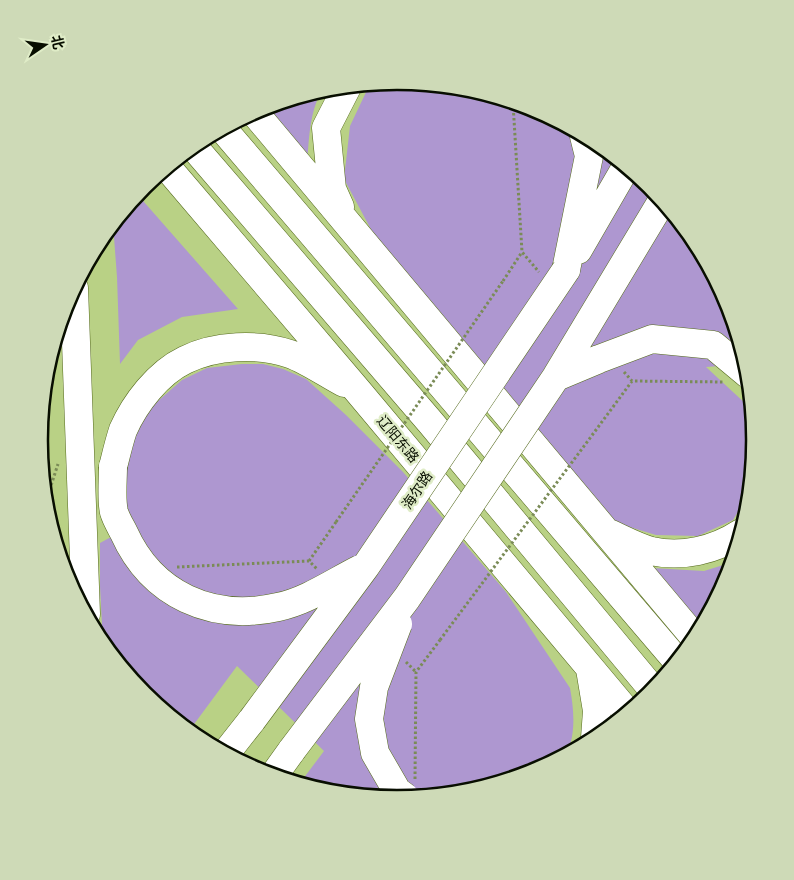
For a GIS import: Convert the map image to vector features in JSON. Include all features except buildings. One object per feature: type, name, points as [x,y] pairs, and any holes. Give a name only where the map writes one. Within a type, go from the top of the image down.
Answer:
[{"type":"main road","points":[[343,94],[326,128],[332,189],[347,222]]},
{"type":"main road","points":[[260,119],[690,632]]},
{"type":"main road","points":[[227,134],[672,656]]},
{"type":"main road","points":[[566,270],[589,156],[587,146]]},
{"type":"main road","points":[[198,152],[431,423],[647,683]]},
{"type":"main road","name":"辽阳东路","points":[[172,173],[623,706]]},
{"type":"main road","name":"海尔路","points":[[231,747],[366,566],[566,270],[622,173]]},
{"type":"main road","points":[[279,769],[407,598],[556,377],[658,208]]},
{"type":"main road","points":[[75,305],[85,598]]},
{"type":"main road","points":[[556,377],[652,339],[714,345],[740,378]]},
{"type":"main road","points":[[357,390],[290,354],[252,348],[232,348],[208,352],[185,360],[160,377],[139,402],[123,430],[113,467],[114,512],[132,552],[157,580],[179,595],[204,606],[232,612],[257,611],[280,607],[297,601],[366,566]]},
{"type":"main road","points":[[608,534],[651,551],[682,554],[713,548],[733,537]]},
{"type":"main road","points":[[396,790],[375,753],[370,719],[374,687],[407,598]]},
{"type":"main road","points":[[590,668],[598,711],[596,727]]},
{"type":"path","points":[[309,561],[522,252],[513,111]]},
{"type":"path","points":[[410,789],[416,672],[632,381],[740,378]]},
{"type":"path","points":[[174,567],[309,561],[322,575]]},
{"type":"path","points":[[403,658],[416,672]]},
{"type":"shaded area","points":[[420,91],[443,93],[487,102],[531,117],[572,137],[610,163],[644,193],[674,227],[700,265],[720,306],[735,350],[738,365],[706,367],[745,403],[746,463],[744,486],[740,509],[733,520],[698,536],[656,535],[613,522],[548,448],[510,395],[374,235],[344,179],[350,126],[366,92]]},
{"type":"shaded area","points":[[318,100],[312,118],[307,166],[265,116]]},
{"type":"shaded area","points":[[143,201],[238,309],[182,317],[138,340],[120,364],[114,235]]},
{"type":"shaded area","points":[[263,364],[283,369],[306,379],[346,415],[403,472],[506,592],[570,688],[573,721],[570,744],[531,763],[487,778],[465,783],[443,787],[397,790],[351,787],[304,777],[324,751],[237,666],[194,724],[150,687],[120,653],[102,628],[100,543],[135,524],[126,507],[125,452],[150,408],[182,380],[207,368]]},
{"type":"shaded area","points":[[723,565],[697,619],[652,568],[704,571]]}]
